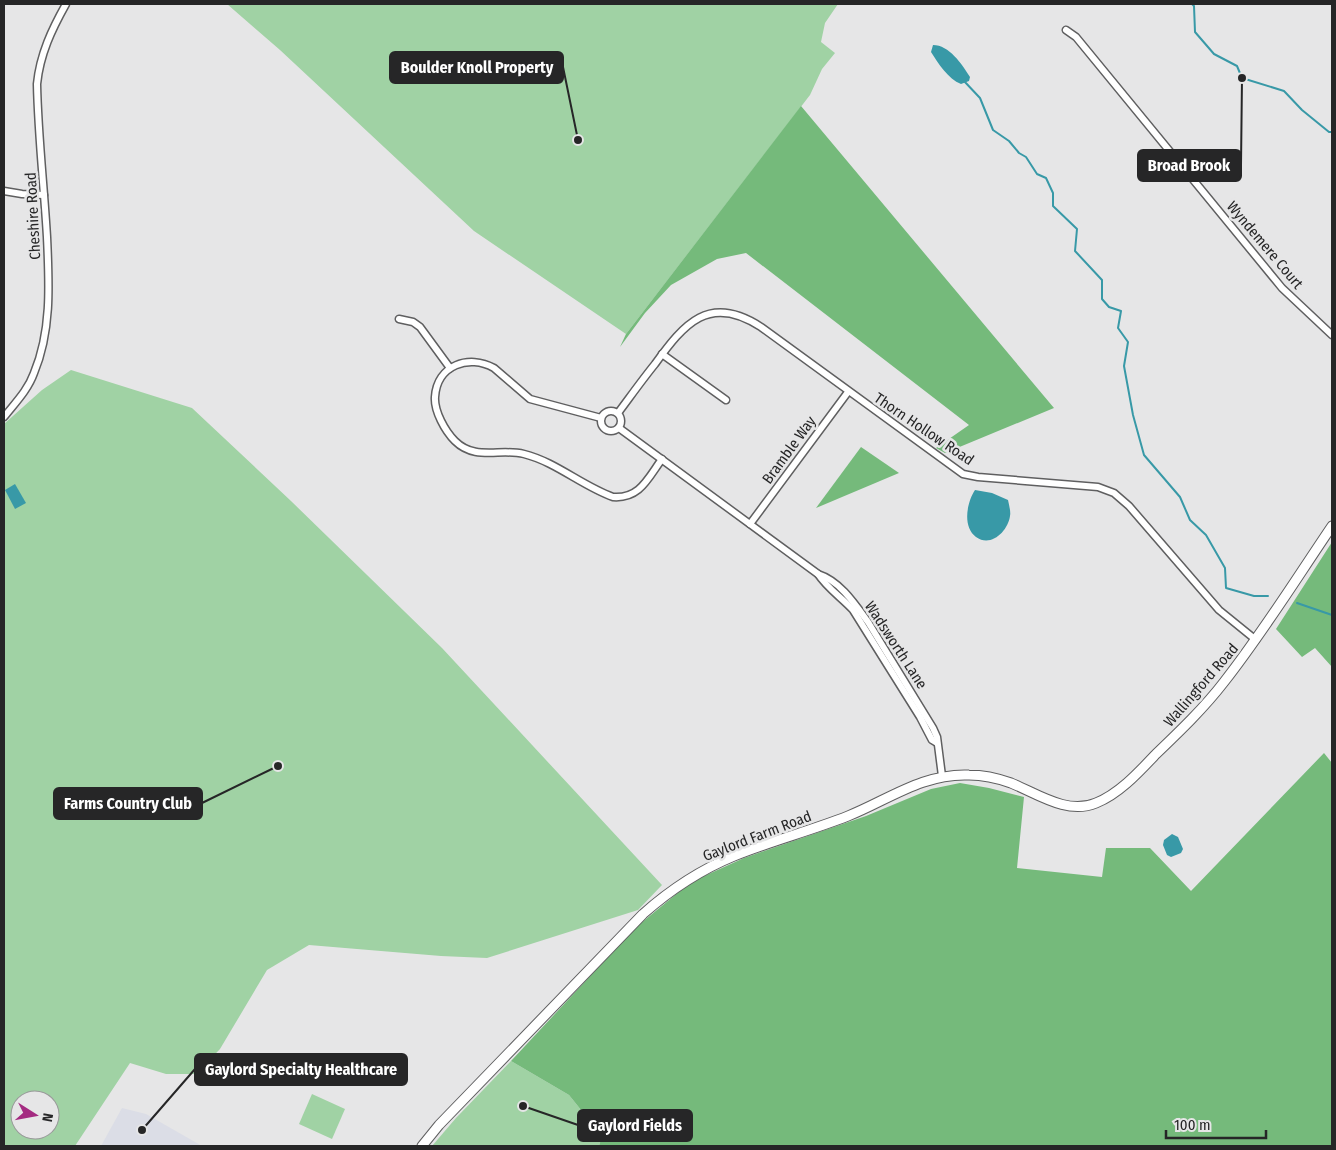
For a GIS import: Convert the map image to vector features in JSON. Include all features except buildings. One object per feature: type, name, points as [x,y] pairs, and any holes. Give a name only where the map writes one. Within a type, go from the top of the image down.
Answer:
[{"type":"street","name":"Cheshire Road","points":[[4,417],[25,390],[34,374],[46,330],[48,280],[38,72],[47,42],[65,6]]},
{"type":"street","name":"Wyndemere Court","points":[[1066,30],[1076,37],[1282,288],[1332,335]]},
{"type":"street","points":[[4,191],[44,195]]},
{"type":"street","name":"Thorn Hollow Road","points":[[618,413],[674,337],[695,319],[718,313],[738,315],[761,327],[963,474],[978,477],[1088,486],[1114,493],[1125,502],[1219,610],[1256,640]]},
{"type":"street","points":[[399,319],[413,322],[420,327],[450,368]]},
{"type":"street","points":[[662,354],[726,400]]},
{"type":"street","points":[[601,418],[530,399],[488,365],[473,361],[457,364],[450,368],[443,375],[436,389],[436,406],[450,435],[462,447],[484,454],[518,453],[534,457],[606,494],[620,497],[636,492],[662,459]]},
{"type":"street","name":"Bramble Way","points":[[750,524],[848,392]]},
{"type":"street","points":[[608,411],[618,413],[622,422],[614,432],[608,431],[602,428],[601,418],[608,411]]},
{"type":"street","name":"Wadsworth Lane","points":[[619,428],[818,574],[826,576],[857,606],[925,714],[937,737],[942,776]]},
{"type":"street","name":"Wallingford Road","points":[[1050,800],[1072,807],[1090,806],[1099,802],[1122,786],[1196,715],[1224,683],[1256,640],[1332,526]]},
{"type":"street","name":"Gaylord Farm Road","points":[[422,1146],[439,1125],[643,914],[694,876],[733,856],[838,820],[866,809],[910,786],[942,776],[969,775],[995,778],[1050,800]]},
{"type":"shaded area","points":[[122,1108],[146,1114],[202,1146],[101,1146]]},
{"type":"green space","points":[[227,4],[838,4],[825,23],[821,42],[835,53],[822,69],[810,95],[626,334],[474,231],[280,50]]},
{"type":"green space","points":[[801,106],[1054,408],[945,453],[936,448],[969,425],[746,253],[717,259],[671,285],[645,313],[620,347],[626,334]]},
{"type":"green space","points":[[71,370],[192,408],[442,648],[662,885],[638,910],[487,958],[309,945],[267,970],[220,1049],[196,1074],[166,1074],[130,1063],[75,1146],[4,1146],[4,424],[42,390]]},
{"type":"green space","points":[[861,447],[899,473],[816,508]]},
{"type":"green space","points":[[1332,542],[1332,667],[1315,648],[1302,657],[1276,629]]},
{"type":"green space","points":[[1324,753],[1332,763],[1332,1146],[599,1146],[602,1136],[569,1095],[511,1061],[635,928],[691,882],[744,858],[866,816],[931,789],[960,783],[1024,797],[1017,868],[1102,877],[1106,848],[1150,848],[1191,891]]},
{"type":"green space","points":[[511,1061],[569,1095],[602,1136],[599,1146],[432,1146]]},
{"type":"green space","points":[[312,1094],[345,1109],[332,1139],[299,1124]]},
{"type":"water","points":[[933,45],[944,48],[955,56],[970,77],[969,81],[961,84],[948,75],[931,52]]},
{"type":"water","points":[[15,484],[26,503],[15,509],[5,490]]},
{"type":"water","points":[[975,490],[992,493],[1008,500],[1009,522],[1002,532],[993,539],[982,540],[976,537],[969,527],[967,514]]},
{"type":"water","points":[[1172,834],[1178,837],[1183,849],[1181,853],[1171,857],[1167,855],[1163,845],[1164,840]]},
{"type":"waterway","points":[[1192,4],[1194,6],[1195,32],[1214,54],[1237,66],[1242,78],[1284,91],[1302,110],[1329,132],[1332,132]]},
{"type":"waterway","points":[[964,81],[980,98],[993,130],[1009,141],[1019,153],[1026,157],[1037,174],[1046,178],[1053,193],[1053,206],[1077,229],[1075,251],[1102,280],[1102,299],[1109,307],[1121,311],[1118,328],[1128,342],[1124,366],[1133,415],[1144,455],[1180,497],[1190,520],[1206,535],[1225,568],[1226,588],[1254,596],[1268,596]]},
{"type":"waterway","points":[[1297,603],[1332,615]]},
{"type":"place","name":"Broad Brook","points":[[1242,78]]},
{"type":"place","name":"Boulder Knoll Property","points":[[578,140]]},
{"type":"place","name":"Farms Country Club","points":[[278,766]]},
{"type":"place","name":"Gaylord Fields","points":[[523,1106]]},
{"type":"place","name":"Gaylord Specialty Healthcare","points":[[142,1130]]}]
